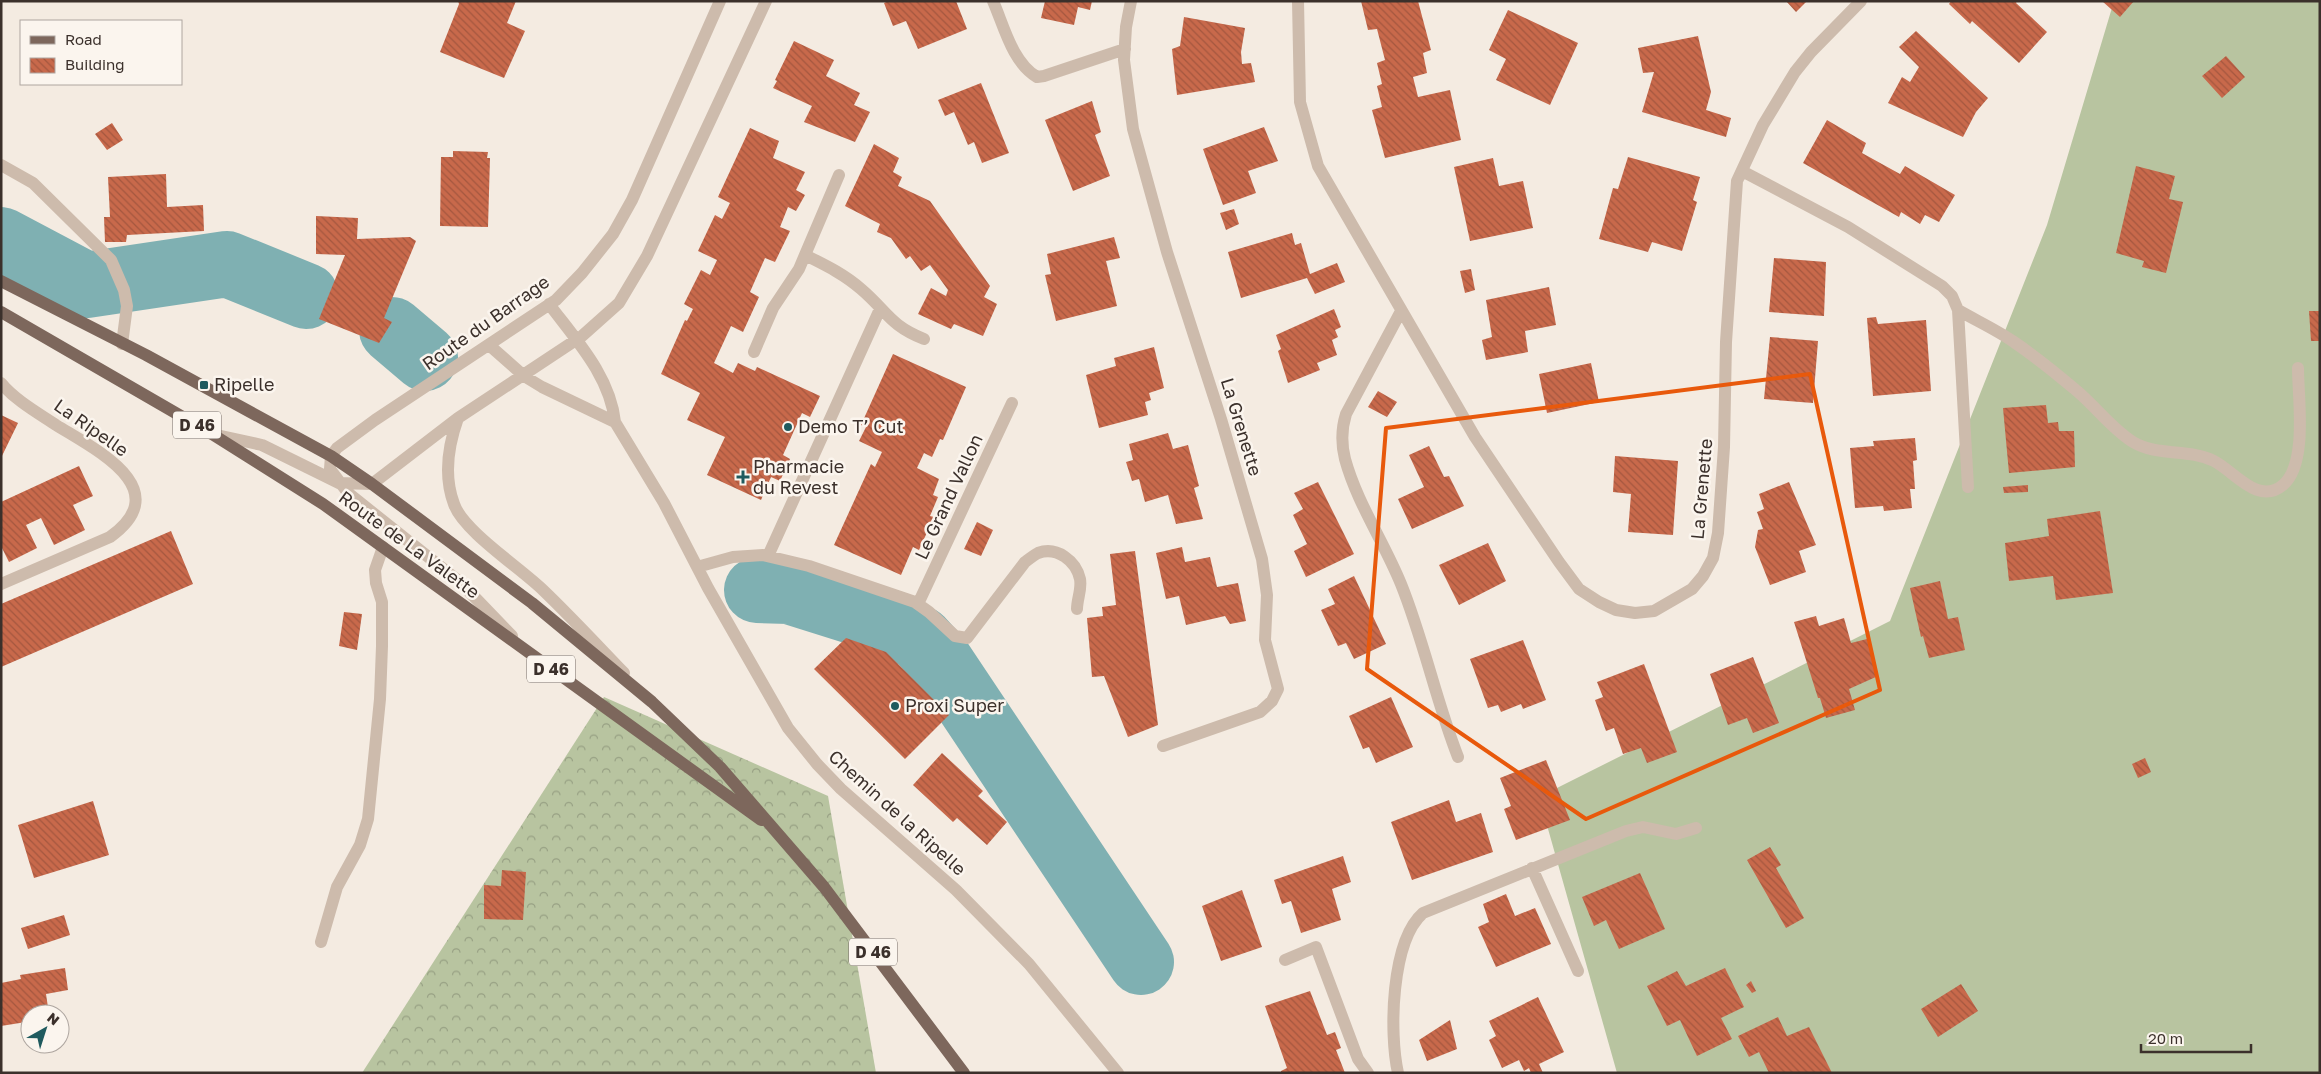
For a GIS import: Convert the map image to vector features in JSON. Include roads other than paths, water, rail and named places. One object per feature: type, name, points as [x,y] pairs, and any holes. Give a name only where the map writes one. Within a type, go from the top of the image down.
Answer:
[{"type":"main road","name":"D 46","points":[[1,281],[204,386],[331,456],[372,484]]},
{"type":"main road","name":"Route de La Valette","points":[[1,312],[212,434],[323,504],[779,833]]},
{"type":"main road","name":"Route de La Valette","points":[[372,484],[532,603],[652,702],[720,767],[824,887],[964,1073]]},
{"type":"street","name":"Route du Barrage","points":[[331,456],[337,448],[375,420],[549,304],[582,273],[613,234],[632,200],[720,1]]},
{"type":"street","points":[[212,434],[262,444],[339,483],[372,484],[458,418],[577,340],[618,303],[647,256],[766,1]]},
{"type":"street","points":[[993,1],[1018,58],[1024,67],[1037,77],[1125,49]]},
{"type":"street","name":"La Grenette","points":[[1131,1],[1125,49],[1126,84],[1133,129],[1167,252],[1221,419],[1262,559],[1266,595],[1265,640],[1278,689],[1272,701],[1260,712],[1163,746]]},
{"type":"street","name":"La Grenette","points":[[1298,1],[1300,102],[1318,166],[1475,437],[1554,554],[1579,589],[1616,610],[1635,613],[1654,611],[1692,589],[1703,576],[1713,558],[1718,533],[1724,447],[1726,342],[1737,182],[1762,125],[1795,72],[1811,52],[1861,1]]},
{"type":"street","points":[[1,165],[33,183],[111,260],[124,290],[127,306],[122,344]]},
{"type":"street","points":[[1742,171],[1848,227],[1942,286],[1952,296],[1958,310],[1968,487]]},
{"type":"street","points":[[754,352],[773,308],[805,255],[839,175]]},
{"type":"street","points":[[805,255],[842,274],[863,291],[902,330],[924,339]]},
{"type":"street","name":"Chemin de la Ripelle","points":[[549,304],[577,340],[603,382],[612,403],[614,422],[651,479],[682,535],[697,567],[788,728],[817,764],[841,789],[956,890],[998,932],[1067,1008],[1118,1073]]},
{"type":"street","points":[[768,556],[880,309]]},
{"type":"street","points":[[1958,310],[2013,341],[2046,365],[2096,408],[2120,433],[2134,442],[2146,449],[2200,455],[2221,464],[2249,487],[2261,491],[2270,491],[2281,486],[2289,478],[2300,447],[2298,368]]},
{"type":"street","points":[[1401,311],[1346,414],[1342,426],[1342,444],[1346,461],[1363,503],[1401,584],[1428,660],[1441,714],[1458,757]]},
{"type":"street","points":[[489,345],[524,376],[542,387],[614,422]]},
{"type":"street","name":"La Ripelle","points":[[1,383],[24,402],[112,461],[129,477],[136,496],[133,514],[124,526],[110,537],[1,584]]},
{"type":"street","name":"Le Grand Vallon","points":[[918,604],[1012,403]]},
{"type":"street","points":[[458,418],[448,446],[448,482],[454,505],[463,521],[543,590],[652,702]]},
{"type":"street","points":[[331,456],[330,469],[348,494],[400,533],[461,583],[525,651]]},
{"type":"street","points":[[320,942],[337,887],[360,845],[368,819],[380,699],[382,646],[382,602],[376,583],[375,570],[383,547]]},
{"type":"street","points":[[697,567],[749,554],[768,556],[823,570],[918,604],[955,636],[967,638],[1025,562],[1038,553],[1049,552],[1071,560],[1076,568],[1080,580],[1077,609]]},
{"type":"street","points":[[1398,1073],[1394,1041],[1396,980],[1412,925],[1423,913],[1626,831],[1643,827],[1676,834],[1696,828]]},
{"type":"street","points":[[1532,868],[1578,971]]},
{"type":"street","points":[[1285,960],[1316,947],[1358,1059],[1368,1073]]},
{"type":"waterway","points":[[1,240],[86,285],[227,264],[306,296]]},
{"type":"waterway","points":[[392,330],[425,358]]},
{"type":"waterway","points":[[757,590],[789,591],[894,624],[920,639],[940,661],[1141,962]]},
{"type":"place","name":"Ripelle","points":[[204,385]]},
{"type":"place","name":"Demo T’ Cut","points":[[788,427]]},
{"type":"place","name":"Pharmacie du Revest","points":[[743,477]]},
{"type":"place","name":"Proxi Super","points":[[895,706]]}]
